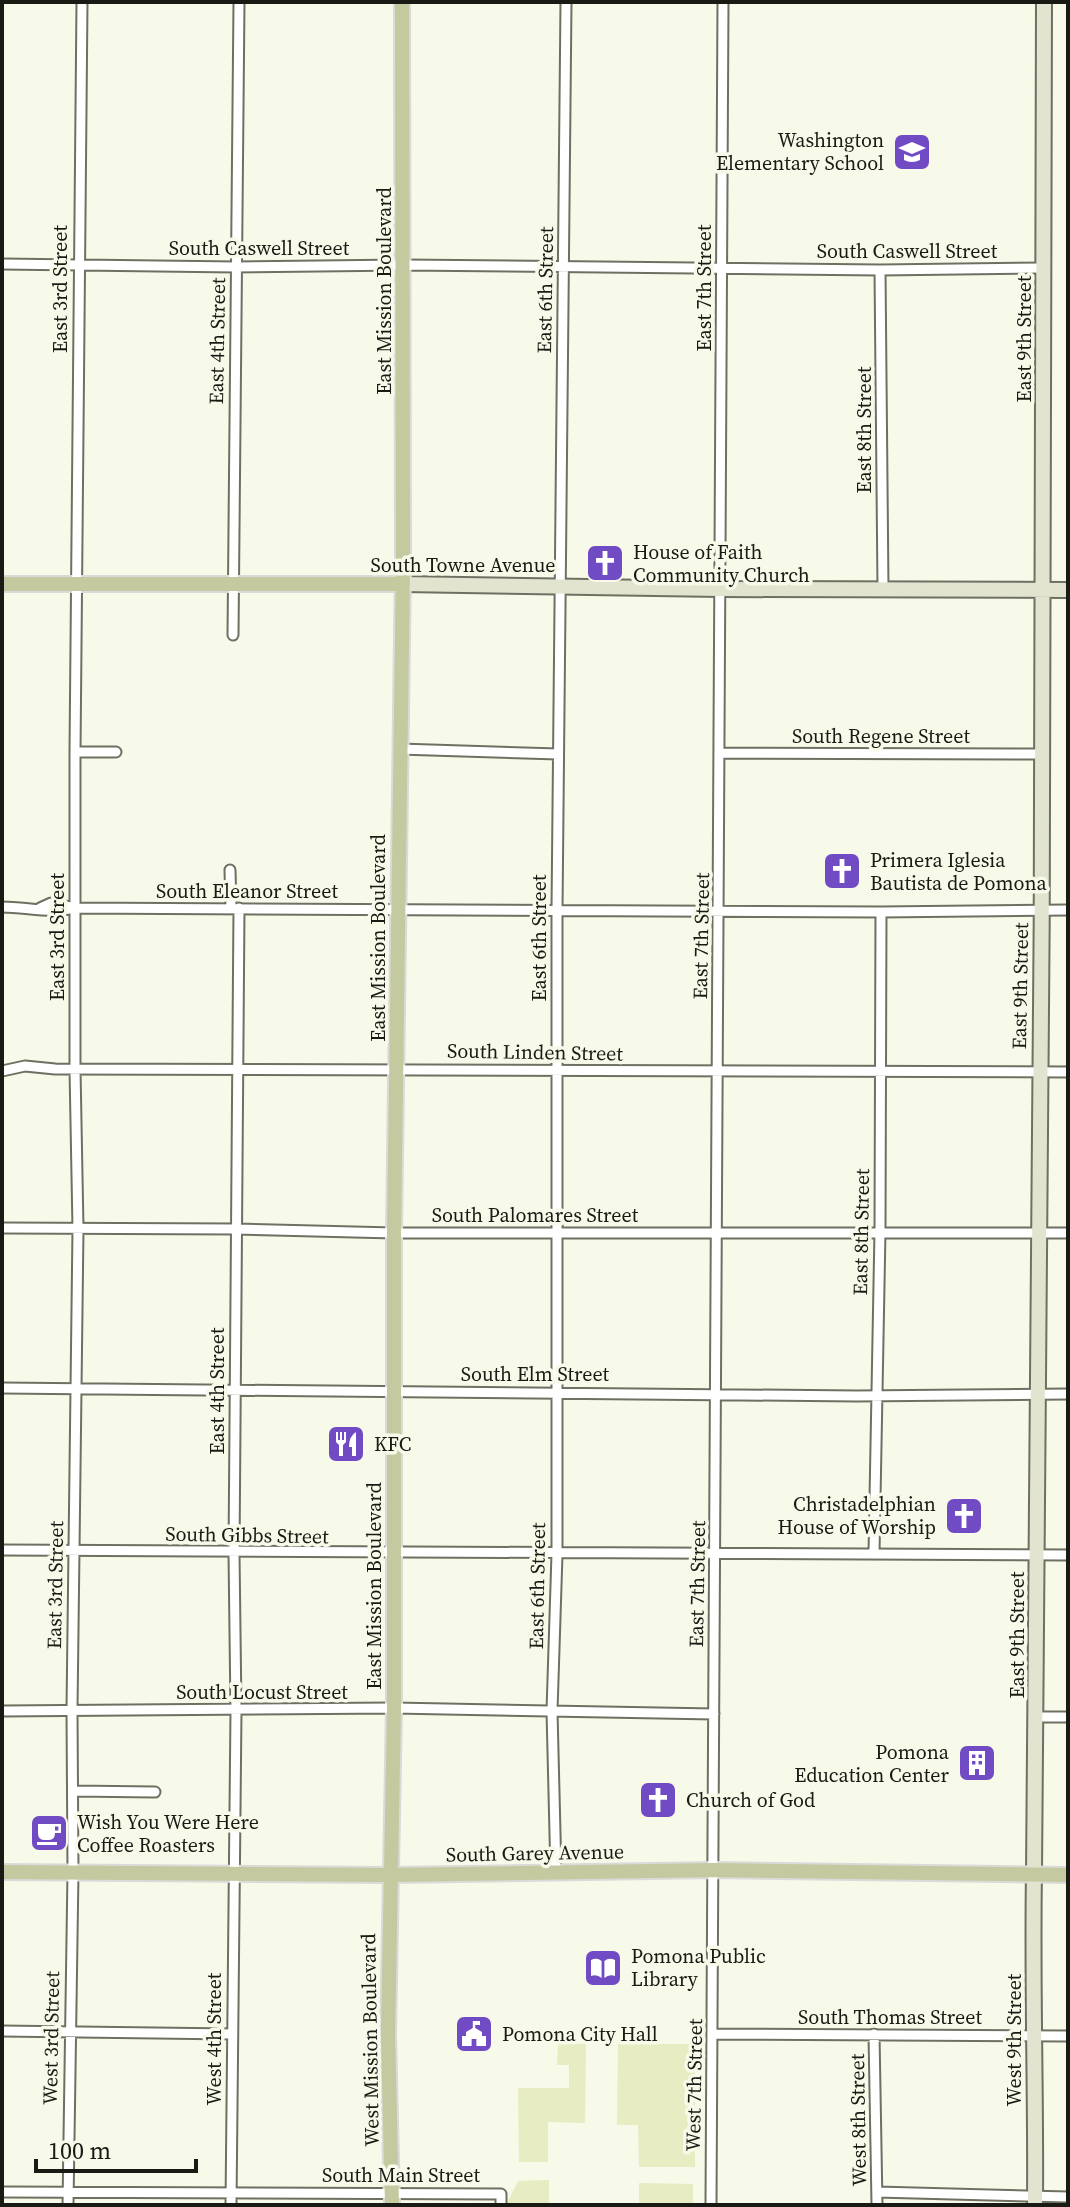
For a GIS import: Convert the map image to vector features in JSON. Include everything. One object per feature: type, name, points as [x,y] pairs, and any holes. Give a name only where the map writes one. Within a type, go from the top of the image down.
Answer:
[{"type":"main road","name":"East Mission Boulevard","points":[[390,1875],[394,1708],[394,1233],[402,584],[402,2]]},
{"type":"main road","name":"South Towne Avenue","points":[[2,584],[402,584]]},
{"type":"main road","name":"South Garey Avenue","points":[[2,1872],[390,1875],[715,1870],[1068,1875]]},
{"type":"main road","name":"West Mission Boulevard","points":[[390,1875],[388,2034],[392,2199]]},
{"type":"street","name":"East 3rd Street","points":[[73,1872],[73,1551],[78,1229],[75,752],[82,2]]},
{"type":"street","name":"East 4th Street","points":[[233,635],[239,2]]},
{"type":"street","name":"East 6th Street","points":[[556,1874],[552,1711],[557,1554],[557,910],[566,2]]},
{"type":"street","name":"East 7th Street","points":[[715,1870],[723,2]]},
{"type":"street","name":"East 9th Street","points":[[1034,1875],[1041,1232],[1044,2]]},
{"type":"street","name":"South Caswell Street","points":[[2,264],[880,270],[1044,268]]},
{"type":"street","name":"East 8th Street","points":[[880,270],[883,589]]},
{"type":"street","name":"South Towne Avenue","points":[[402,584],[1068,590]]},
{"type":"street","points":[[399,749],[558,754]]},
{"type":"street","points":[[75,752],[116,752]]},
{"type":"street","name":"South Regene Street","points":[[721,753],[1042,754]]},
{"type":"street","name":"East 4th Street","points":[[230,870],[235,908],[239,1070],[234,1873]]},
{"type":"street","name":"South Eleanor Street","points":[[2,907],[40,908],[51,903],[75,908],[1068,910]]},
{"type":"street","name":"East 8th Street","points":[[874,1553],[880,1231],[881,912]]},
{"type":"street","name":"South Linden Street","points":[[2,1071],[25,1066],[239,1070],[1068,1072]]},
{"type":"street","name":"South Palomares Street","points":[[2,1228],[556,1234],[1068,1233]]},
{"type":"street","name":"South Elm Street","points":[[2,1388],[876,1396],[1068,1394]]},
{"type":"street","name":"South Gibbs Street","points":[[2,1550],[1068,1555]]},
{"type":"street","name":"South Locust Street","points":[[2,1711],[394,1708],[714,1714]]},
{"type":"street","points":[[1037,1717],[1068,1717]]},
{"type":"street","points":[[73,1791],[155,1792]]},
{"type":"street","name":"West 7th Street","points":[[711,2205],[715,1870]]},
{"type":"street","name":"West 3rd Street","points":[[68,2205],[73,1872]]},
{"type":"street","name":"West 4th Street","points":[[231,2205],[234,1873]]},
{"type":"street","name":"West 9th Street","points":[[1034,1875],[1035,2200]]},
{"type":"street","points":[[2,2031],[232,2034]]},
{"type":"street","name":"South Thomas Street","points":[[713,2034],[1068,2036]]},
{"type":"street","name":"West 8th Street","points":[[874,2034],[877,2205]]},
{"type":"street","name":"South Main Street","points":[[2,2192],[231,2192],[392,2199],[501,2194],[501,2205]]},
{"type":"street","points":[[877,2192],[1035,2200],[1068,2197]]},
{"type":"green space","points":[[558,2043],[586,2044],[585,2123],[548,2122],[548,2162],[519,2162],[518,2088],[569,2088],[569,2065],[557,2065]]},
{"type":"green space","points":[[618,2044],[695,2044],[695,2167],[639,2167],[638,2125],[617,2125]]},
{"type":"green space","points":[[549,2180],[549,2205],[506,2205],[518,2181]]},
{"type":"green space","points":[[639,2183],[693,2184],[693,2205],[639,2205]]},
{"type":"place","name":"Washington Elementary School","points":[[912,152]]},
{"type":"place","name":"House of Faith Community Church","points":[[605,563]]},
{"type":"place","name":"Primera Iglesia Bautista de Pomona","points":[[842,871]]},
{"type":"place","name":"KFC","points":[[346,1444]]},
{"type":"place","name":"Christadelphian House of Worship","points":[[964,1516]]},
{"type":"place","name":"Pomona Education Center","points":[[977,1763]]},
{"type":"place","name":"Church of God","points":[[658,1800]]},
{"type":"place","name":"Wish You Were Here Coffee Roasters","points":[[49,1833]]},
{"type":"place","name":"Pomona Public Library","points":[[603,1968]]},
{"type":"place","name":"Pomona City Hall","points":[[474,2034]]}]
